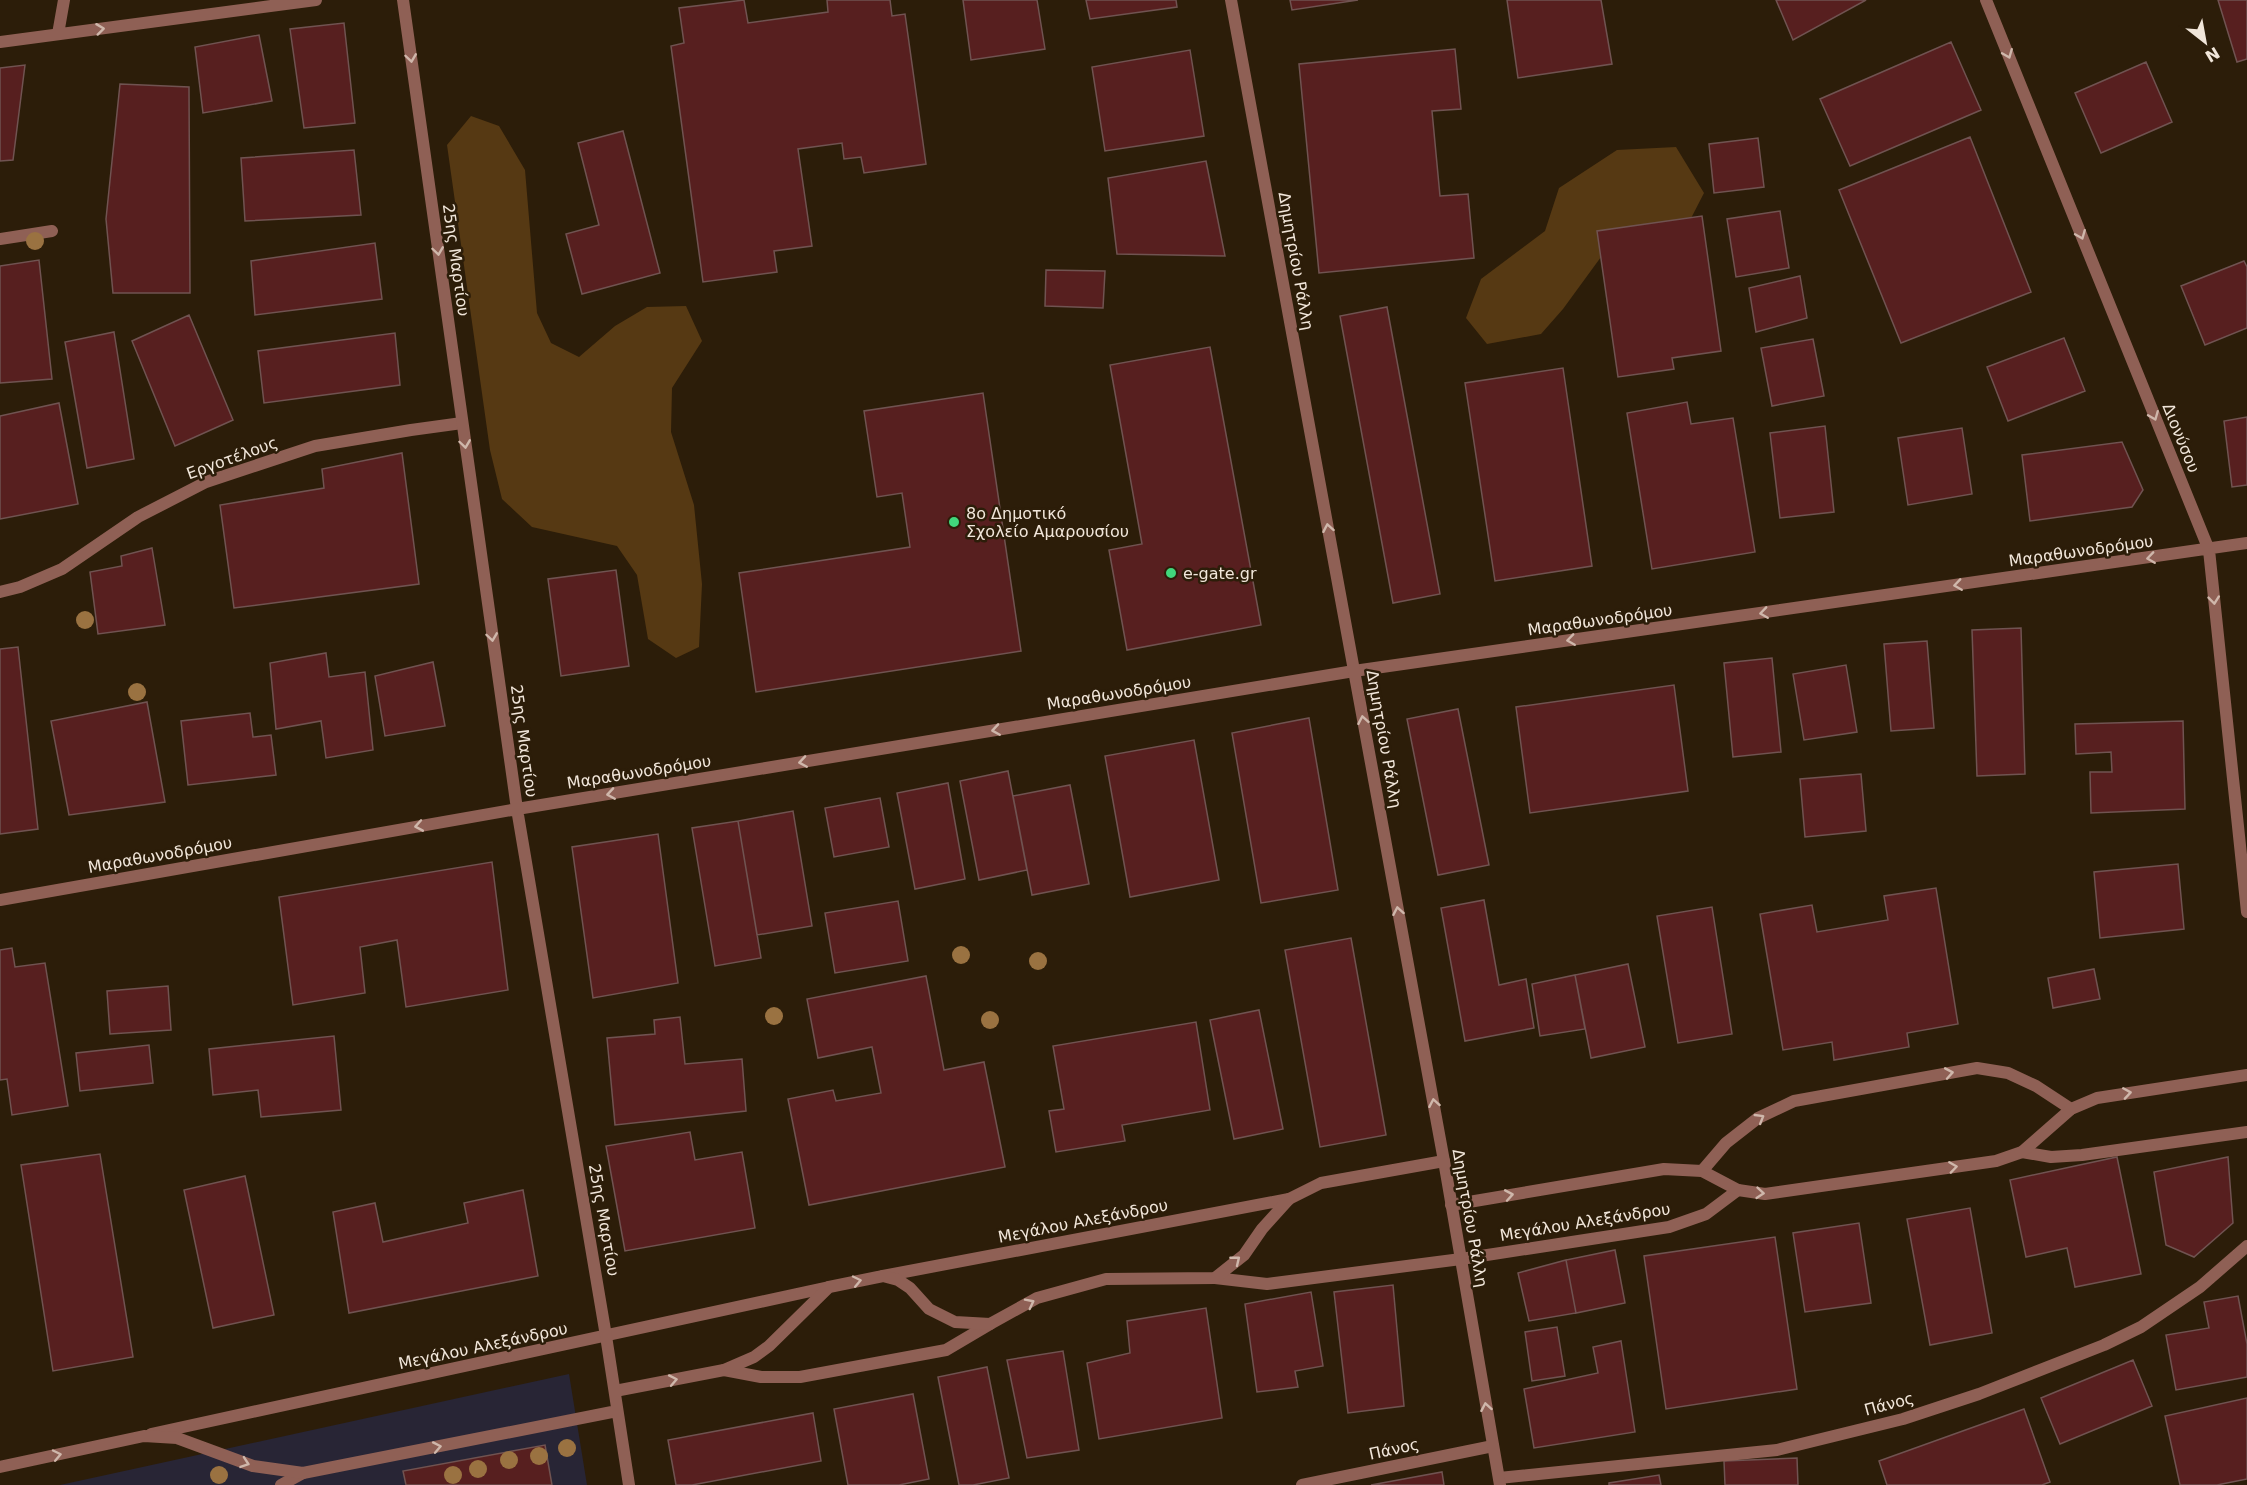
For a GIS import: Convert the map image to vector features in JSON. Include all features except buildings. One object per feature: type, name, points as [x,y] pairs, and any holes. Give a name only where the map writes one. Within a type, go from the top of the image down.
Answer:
[{"type":"street","points":[[58,34],[64,0]]},
{"type":"street","points":[[0,42],[316,0]]},
{"type":"street","name":"25ης Μαρτίου","points":[[403,0],[517,809],[629,1485]]},
{"type":"street","name":"Δημητρίου Ράλλη","points":[[1231,0],[1444,1161],[1500,1481]]},
{"type":"street","name":"Διονύσου","points":[[1986,0],[2208,550],[2247,912]]},
{"type":"street","points":[[0,239],[52,231]]},
{"type":"street","name":"Εργοτέλους","points":[[0,592],[20,587],[62,569],[138,517],[206,482],[315,446],[462,423]]},
{"type":"street","name":"Μαραθωνοδρόμου","points":[[0,900],[517,809],[1354,671],[2247,543]]},
{"type":"street","points":[[1702,1171],[1726,1143],[1758,1118],[1794,1101],[1977,1068],[2008,1073],[2036,1086],[2071,1109]]},
{"type":"street","points":[[1451,1205],[1664,1169],[1702,1171],[1738,1190],[1765,1194],[1996,1161],[2022,1152],[2071,1109],[2097,1098],[2247,1075]]},
{"type":"street","points":[[2022,1152],[2051,1157],[2082,1155],[2247,1132]]},
{"type":"street","name":"Μεγάλου Αλεξάνδρου","points":[[0,1467],[829,1287],[1289,1199],[1321,1183],[1444,1161]]},
{"type":"street","name":"Μεγάλου Αλεξάνδρου","points":[[724,1370],[761,1377],[800,1377],[946,1350],[1037,1298],[1106,1279],[1215,1278],[1267,1284],[1461,1259],[1669,1227],[1706,1214],[1738,1190]]},
{"type":"street","name":"Μεγάλου Αλεξάνδρου","points":[[1215,1278],[1244,1255],[1262,1229],[1289,1199]]},
{"type":"street","name":"Πάνος","points":[[1500,1481],[1777,1450],[1903,1419],[1979,1394],[2104,1345],[2141,1327],[2200,1287],[2247,1245]]},
{"type":"street","points":[[883,1276],[898,1280],[910,1288],[930,1309],[955,1322],[990,1324]]},
{"type":"street","name":"Μεγάλου Αλεξάνδρου","points":[[615,1391],[724,1370],[754,1357],[769,1346],[829,1287]]},
{"type":"street","name":"Μεγάλου Αλεξάνδρου","points":[[281,1485],[303,1473],[617,1411]]},
{"type":"street","name":"Μεγάλου Αλεξάνδρου","points":[[144,1436],[177,1438],[253,1466],[303,1473]]},
{"type":"street","name":"Πάνος","points":[[1302,1485],[1493,1446]]},
{"type":"shaded area","points":[[471,116],[499,126],[525,170],[537,313],[551,343],[579,357],[615,326],[647,307],[686,306],[702,341],[672,388],[671,432],[694,505],[702,584],[699,647],[676,658],[648,639],[637,575],[617,546],[532,527],[502,499],[490,450],[447,145]]},
{"type":"shaded area","points":[[1676,147],[1704,193],[1686,228],[1609,246],[1563,309],[1541,334],[1487,344],[1466,318],[1481,279],[1545,231],[1559,188],[1617,150]]},
{"type":"shaded area","points":[[569,1374],[587,1485],[60,1485]]},
{"type":"place","name":"8ο Δημοτικό Σχολείο Αμαρουσίου","points":[[954,522]]},
{"type":"place","name":"e-gate.gr","points":[[1171,573]]}]
